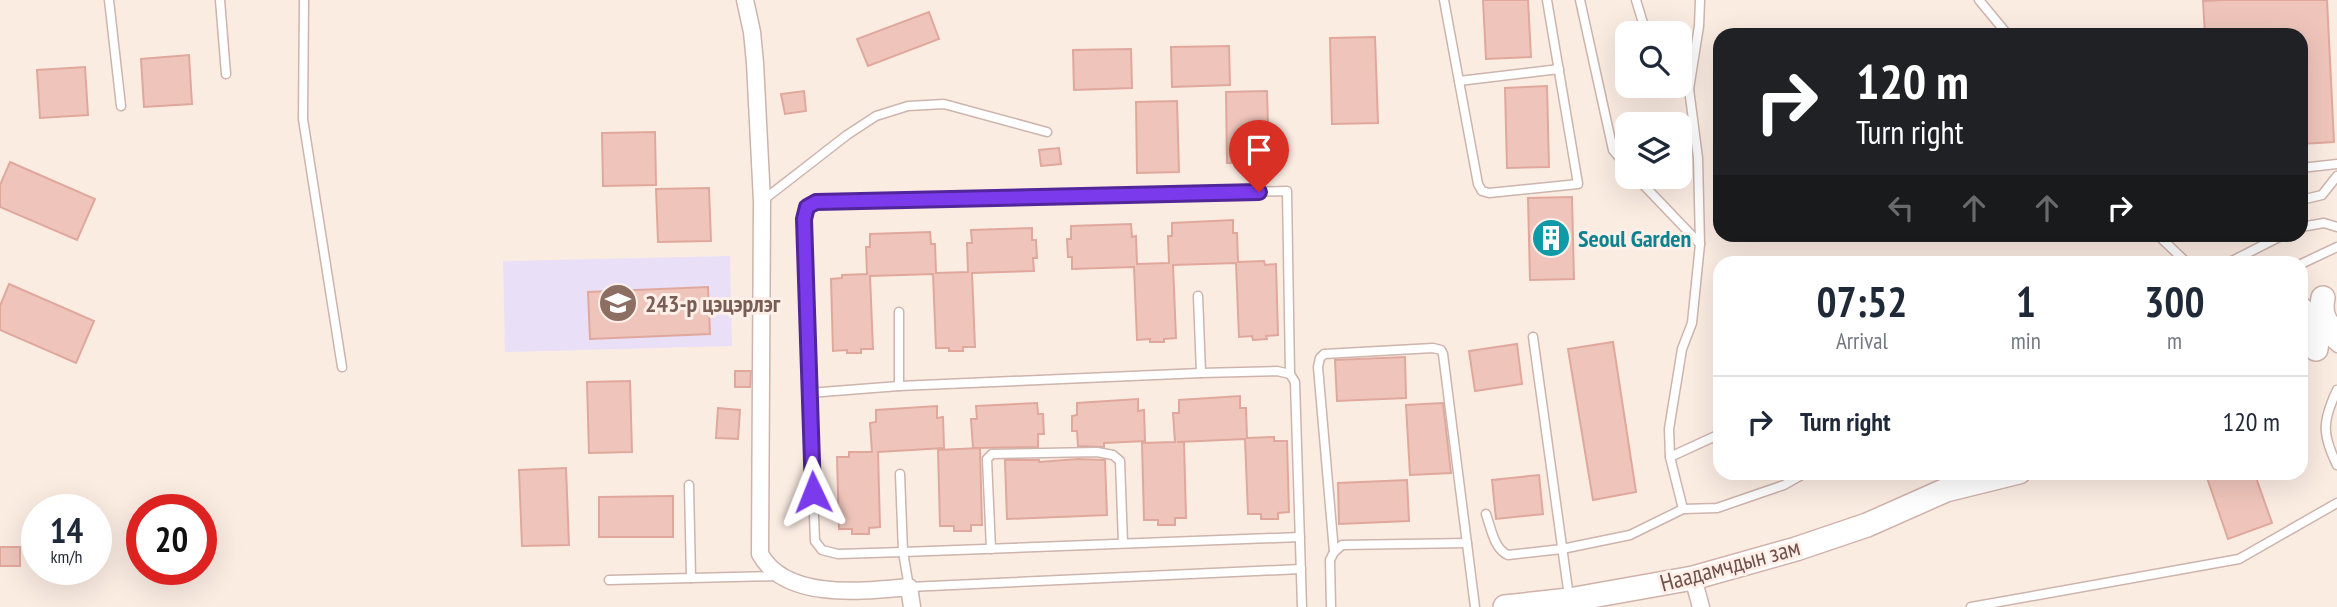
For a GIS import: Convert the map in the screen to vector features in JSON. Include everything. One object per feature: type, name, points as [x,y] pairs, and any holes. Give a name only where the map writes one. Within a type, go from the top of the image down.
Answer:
[{"type":"main road","points":[[2308,305],[2330,295]]},
{"type":"main road","points":[[2326,344],[2321,309],[2330,295]]},
{"type":"main road","points":[[2308,313],[2315,324],[2318,337],[2326,344]]},
{"type":"main road","name":"Наадамчдын зам","points":[[1946,490],[1958,480]]},
{"type":"main road","name":"Наадамчдын зам","points":[[1505,607],[1569,600],[1693,578],[1796,549],[1867,525],[1946,490],[1987,480]]},
{"type":"street","points":[[745,0],[755,64],[762,201],[760,554],[767,567],[791,582],[851,593],[909,587],[912,607]]},
{"type":"street","points":[[1693,578],[1700,607]]},
{"type":"lane","points":[[109,0],[121,106]]},
{"type":"lane","points":[[220,0],[226,74]]},
{"type":"lane","points":[[304,0],[303,119],[342,367]]},
{"type":"lane","points":[[1444,0],[1478,184],[1482,191],[1489,192],[1578,184],[1547,0]]},
{"type":"lane","points":[[1580,0],[1615,152]]},
{"type":"lane","points":[[1636,0],[1642,21]]},
{"type":"lane","points":[[1692,70],[1700,0]]},
{"type":"lane","points":[[1979,0],[2002,28]]},
{"type":"lane","points":[[1459,81],[1559,69]]},
{"type":"lane","points":[[1683,509],[1670,457],[1669,429],[1682,349],[1692,323],[1700,244],[1698,158],[1690,98]]},
{"type":"lane","points":[[762,201],[847,135],[876,116],[908,106],[944,104],[1047,132]]},
{"type":"lane","points":[[2308,167],[2337,164]]},
{"type":"lane","points":[[2308,198],[2322,195],[2337,176]]},
{"type":"lane","points":[[1647,189],[1700,244]]},
{"type":"lane","points":[[1300,537],[838,554],[822,550],[815,541],[804,219],[807,207],[816,202],[1287,191],[1290,374],[1295,382],[1300,537],[1301,569],[1302,607]]},
{"type":"lane","points":[[2308,226],[2323,223],[2337,227]]},
{"type":"lane","points":[[2165,242],[2180,256]]},
{"type":"lane","points":[[2243,256],[2270,242]]},
{"type":"lane","points":[[2308,261],[2337,247]]},
{"type":"lane","points":[[1198,296],[1201,373]]},
{"type":"lane","points":[[899,312],[899,386]]},
{"type":"lane","points":[[1533,337],[1569,600]]},
{"type":"lane","points":[[1334,552],[1318,367],[1320,358],[1324,354],[1338,353],[1433,348],[1441,350],[1475,607]]},
{"type":"lane","points":[[809,393],[899,386],[1201,373],[1277,371],[1290,374]]},
{"type":"lane","points":[[2337,390],[2326,414],[2326,429],[2328,446],[2337,466]]},
{"type":"lane","points":[[1670,457],[1713,437]]},
{"type":"lane","points":[[991,549],[987,459],[992,454],[1113,455],[1120,461],[1123,543]]},
{"type":"lane","points":[[900,474],[903,552],[909,587],[1301,569]]},
{"type":"lane","points":[[1486,514],[1498,548],[1503,554],[1562,550],[1630,535],[1683,509],[1717,508],[1793,480]]},
{"type":"lane","points":[[688,485],[691,578]]},
{"type":"lane","points":[[1971,607],[2239,559],[2337,503]]},
{"type":"lane","points":[[1331,607],[1330,560],[1342,545],[1467,543]]},
{"type":"lane","points":[[609,580],[778,576]]},
{"type":"shaded area","name":"243-р цэцэрлэг","points":[[730,256],[732,346],[505,352],[503,261]]},
{"type":"building","points":[[1483,0],[1528,0],[1531,57],[1486,59]]},
{"type":"building","points":[[2327,0],[2334,142],[2308,144],[2308,28],[2205,28],[2203,1]]},
{"type":"building","points":[[929,12],[939,39],[868,66],[857,39]]},
{"type":"building","points":[[1375,37],[1378,123],[1332,124],[1330,38]]},
{"type":"building","points":[[1229,46],[1230,85],[1172,87],[1171,47]]},
{"type":"building","points":[[1131,49],[1132,88],[1074,90],[1073,50]]},
{"type":"building","points":[[189,55],[192,104],[144,107],[141,59]]},
{"type":"building","points":[[85,67],[88,115],[40,118],[37,70]]},
{"type":"building","points":[[1547,86],[1549,167],[1507,168],[1505,88]]},
{"type":"building","points":[[804,91],[806,111],[785,114],[781,94]]},
{"type":"building","points":[[1267,91],[1269,162],[1227,163],[1226,92]]},
{"type":"building","points":[[1177,101],[1179,172],[1137,173],[1136,102]]},
{"type":"building","points":[[655,132],[656,185],[603,186],[602,133]]},
{"type":"building","points":[[1059,148],[1061,164],[1041,166],[1039,150]]},
{"type":"building","points":[[10,162],[95,199],[77,240],[0,207],[0,185]]},
{"type":"building","points":[[709,188],[711,241],[658,242],[656,189]]},
{"type":"building","name":"Seoul Garden","points":[[1572,197],[1574,279],[1530,280],[1528,198]]},
{"type":"building","points":[[1233,220],[1233,233],[1237,233],[1238,262],[1264,261],[1265,265],[1276,264],[1278,335],[1266,336],[1267,339],[1239,337],[1236,263],[1173,265],[1176,338],[1164,339],[1164,342],[1150,342],[1150,339],[1137,340],[1134,267],[1072,269],[1072,257],[1068,257],[1067,239],[1071,239],[1071,226],[1131,224],[1132,237],[1136,236],[1137,264],[1169,263],[1168,236],[1172,236],[1172,223]]},
{"type":"building","points":[[1032,228],[1037,258],[1033,258],[1034,271],[972,273],[975,347],[963,347],[963,351],[936,348],[933,274],[870,276],[873,349],[861,349],[861,353],[833,351],[831,279],[842,278],[842,275],[867,274],[866,247],[870,247],[870,234],[930,232],[931,244],[935,244],[936,273],[968,272],[967,243],[972,243],[971,230]]},
{"type":"building","points":[[9,284],[94,321],[76,363],[0,330],[0,306]]},
{"type":"building","points":[[708,287],[710,334],[590,339],[588,292]]},
{"type":"building","points":[[1613,342],[1636,492],[1593,500],[1568,349]]},
{"type":"building","points":[[1517,344],[1522,384],[1475,391],[1469,351]]},
{"type":"building","points":[[1405,357],[1406,398],[1337,401],[1335,360]]},
{"type":"building","points":[[735,371],[751,371],[750,387],[735,387]]},
{"type":"building","points":[[630,381],[632,452],[589,453],[587,382]]},
{"type":"building","points":[[1240,396],[1240,408],[1246,408],[1247,438],[1274,437],[1274,441],[1287,441],[1289,512],[1278,513],[1278,519],[1261,519],[1261,514],[1248,514],[1245,439],[1177,442],[1184,442],[1186,518],[1175,518],[1175,525],[1158,525],[1158,520],[1144,520],[1142,443],[1175,442],[1173,413],[1179,413],[1179,400]]},
{"type":"building","points":[[1138,399],[1138,411],[1144,410],[1145,441],[1104,443],[1104,447],[1078,446],[1077,431],[1072,431],[1072,416],[1077,415],[1077,403]]},
{"type":"building","points":[[1037,403],[1038,414],[1043,414],[1044,434],[1038,434],[1038,447],[973,448],[971,419],[977,419],[976,406]]},
{"type":"building","points":[[1443,403],[1451,473],[1410,475],[1406,405]]},
{"type":"building","points":[[937,406],[937,418],[943,417],[944,448],[878,452],[880,527],[869,528],[869,534],[852,534],[852,529],[839,529],[837,457],[849,457],[849,452],[872,452],[870,423],[876,422],[876,410]]},
{"type":"building","points":[[718,408],[740,410],[738,439],[716,438]]},
{"type":"building","points":[[980,448],[982,525],[971,525],[971,531],[954,531],[954,526],[940,526],[938,450]]},
{"type":"building","points":[[1005,460],[1039,462],[1105,460],[1107,515],[1007,519]]},
{"type":"building","points":[[566,468],[569,545],[522,546],[519,470]]},
{"type":"building","points":[[1539,475],[1543,514],[1496,519],[1492,480]]},
{"type":"building","points":[[1407,480],[1409,521],[1339,524],[1338,483]]},
{"type":"building","points":[[2208,480],[2257,480],[2272,523],[2228,539]]},
{"type":"building","points":[[673,496],[673,537],[599,537],[599,497]]},
{"type":"building","points":[[0,547],[20,547],[20,566],[0,566]]},
{"type":"place","name":"Seoul Garden","points":[[1551,238]]},
{"type":"place","name":"243-р цэцэрлэг","points":[[618,303]]},
{"type":"route","points":[[813,492],[804,219],[807,207],[816,202],[1259,192]]}]
